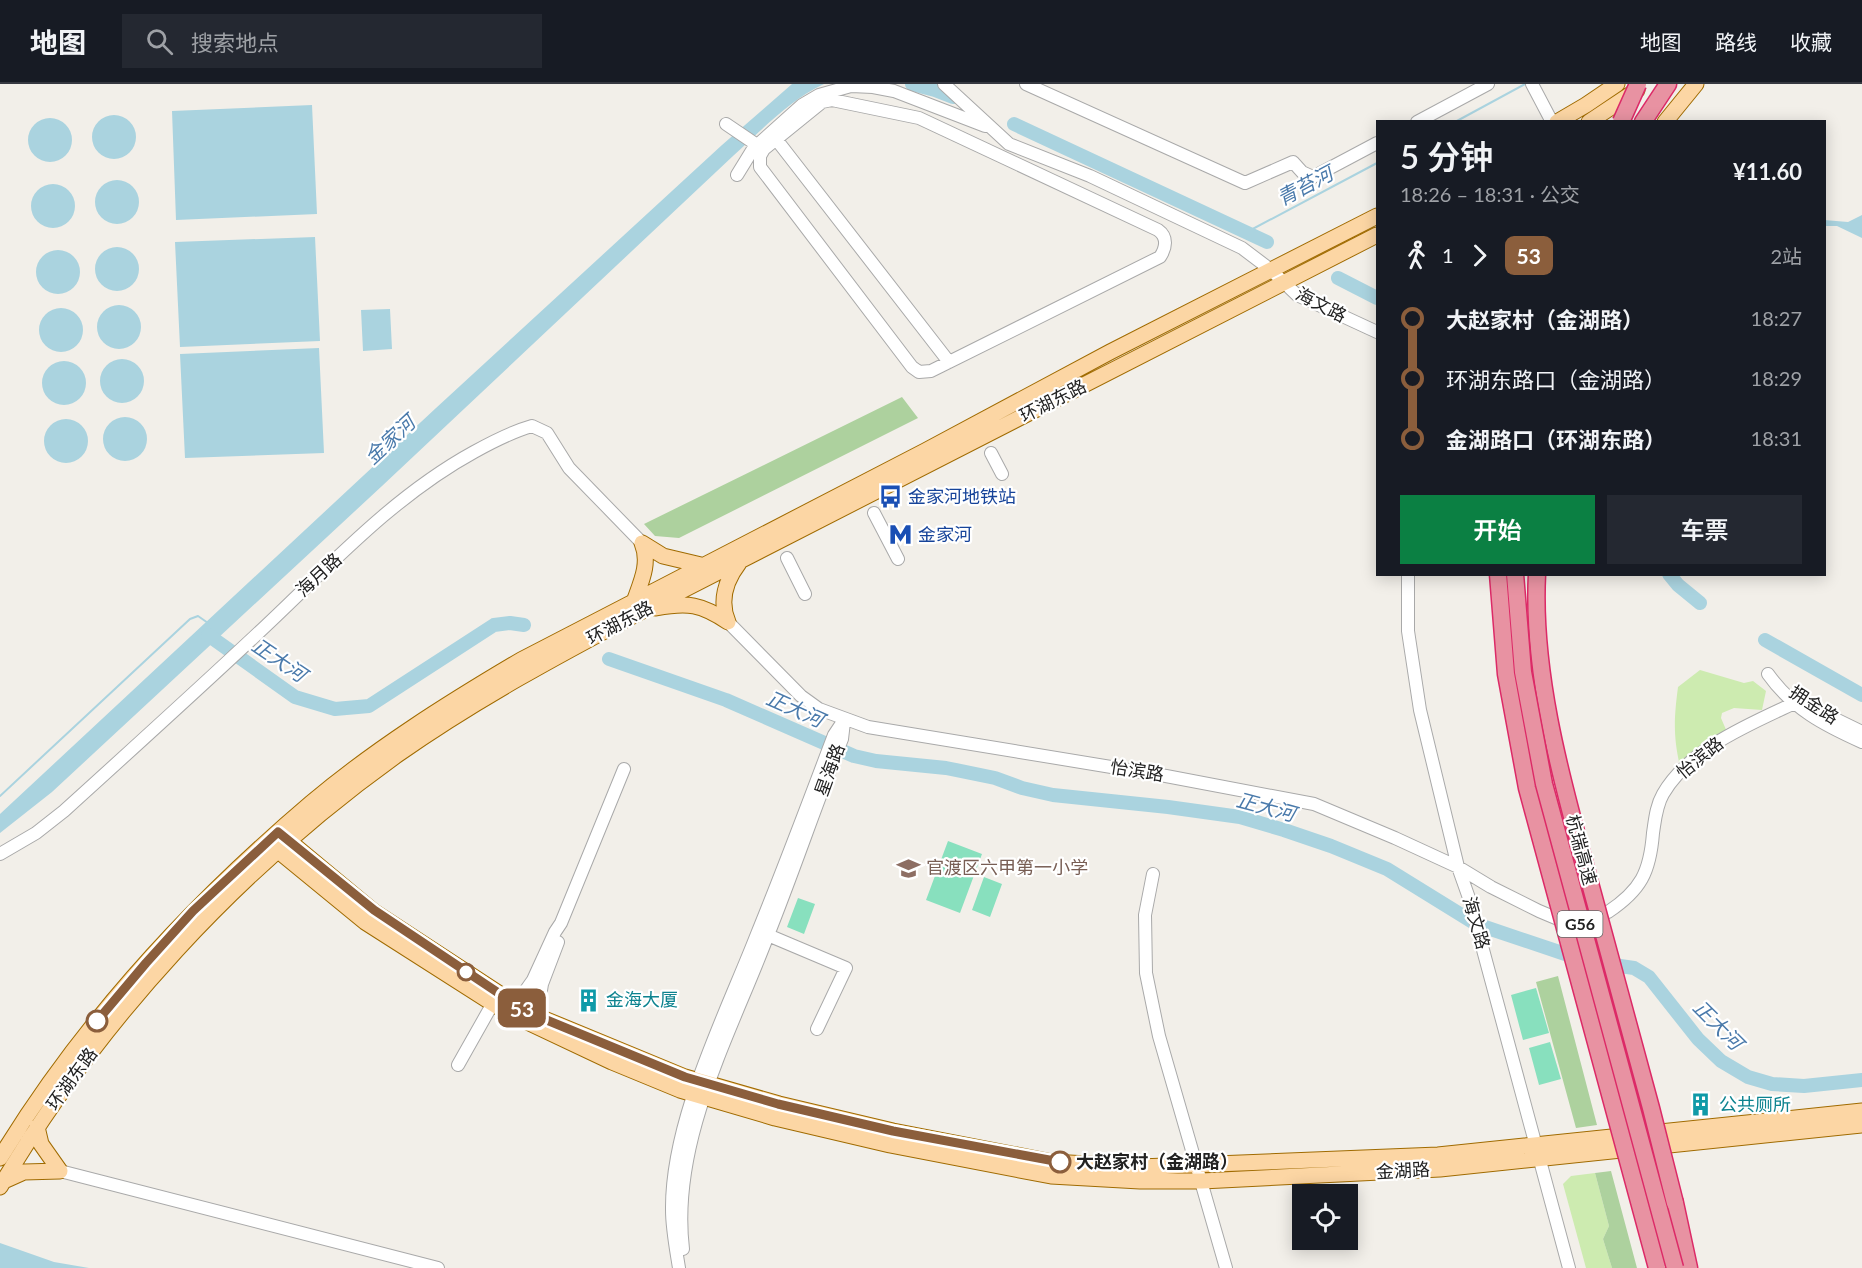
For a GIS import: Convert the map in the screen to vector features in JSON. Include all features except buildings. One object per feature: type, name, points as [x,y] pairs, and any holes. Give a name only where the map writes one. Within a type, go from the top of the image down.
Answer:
[{"type":"highway","points":[[1623,120],[1638,84]]},
{"type":"highway","points":[[1623,120],[1646,84]]},
{"type":"highway","points":[[1644,120],[1668,84]]},
{"type":"highway","name":"杭瑞高速","points":[[1498,576],[1506,674],[1527,788],[1657,1268]]},
{"type":"highway","name":"杭瑞高速","points":[[1515,576],[1523,672],[1544,784],[1675,1268]]},
{"type":"highway","points":[[1538,576],[1537,619],[1548,702],[1563,780],[1651,1108],[1689,1268]]},
{"type":"main road","points":[[1559,120],[1617,84]]},
{"type":"main road","points":[[1592,120],[1646,84]]},
{"type":"main road","points":[[1667,120],[1696,84]]},
{"type":"main road","name":"环湖东路","points":[[0,1158],[38,1099],[80,1042],[193,911],[279,842],[324,812],[397,756],[473,705],[701,565],[925,451],[1110,351],[1376,217]]},
{"type":"main road","name":"环湖东路","points":[[640,604],[740,561],[1376,236]]},
{"type":"main road","points":[[642,543],[663,556],[701,565]]},
{"type":"main road","points":[[642,543],[646,553],[640,604],[694,605],[708,609],[728,622]]},
{"type":"main road","points":[[728,622],[724,613],[727,584],[740,561]]},
{"type":"main road","name":"环湖东路","points":[[2,1184],[37,1127],[93,1050],[158,971],[279,842]]},
{"type":"main road","name":"金湖路","points":[[279,842],[365,922],[506,1012],[612,1062],[702,1089],[893,1131],[1052,1162],[1140,1167],[1197,1166],[1438,1155],[1538,1153],[1862,1125]]},
{"type":"main road","name":"金湖路","points":[[279,842],[374,910],[516,1005],[702,1089],[775,1118],[890,1145],[1051,1176],[1140,1181],[1202,1181],[1440,1169],[1538,1153],[1862,1111]]},
{"type":"main road","points":[[37,1127],[41,1144],[60,1171]]},
{"type":"main road","points":[[2,1184],[24,1172],[60,1171]]},
{"type":"street","points":[[944,84],[1009,144],[1004,158]]},
{"type":"street","points":[[1026,84],[1245,183],[1293,162],[1302,172],[1313,177],[1376,144]]},
{"type":"street","points":[[1421,120],[1488,84]]},
{"type":"street","points":[[737,175],[754,143],[811,98],[851,86],[894,91],[992,128]]},
{"type":"street","points":[[1534,87],[1554,120]]},
{"type":"street","points":[[832,100],[919,118],[1004,158],[1163,233],[1164,251],[1160,257],[925,373],[912,367],[760,166],[760,156],[764,149],[822,102],[832,100]]},
{"type":"street","points":[[730,127],[754,143]]},
{"type":"street","points":[[776,139],[949,362]]},
{"type":"street","name":"海文路","points":[[1009,144],[1090,176],[1242,248],[1271,270],[1297,295],[1376,332]]},
{"type":"street","points":[[1081,194],[1090,176]]},
{"type":"street","name":"海月路","points":[[0,854],[36,833],[64,811],[377,521],[454,463],[491,442],[532,426],[548,433],[569,468],[642,543]]},
{"type":"street","points":[[991,453],[1002,474]]},
{"type":"street","points":[[874,513],[897,559]]},
{"type":"street","points":[[787,558],[805,594]]},
{"type":"street","name":"海文路","points":[[1408,576],[1408,631],[1420,710],[1458,867],[1484,952],[1569,1268]]},
{"type":"street","name":"怡滨路","points":[[728,622],[801,696],[819,709],[844,720],[868,727],[1314,804],[1458,867],[1491,887],[1558,918]]},
{"type":"street","points":[[1768,674],[1820,722],[1862,742]]},
{"type":"street","name":"怡滨路","points":[[1608,912],[1635,890],[1649,867],[1658,805],[1675,777],[1727,737],[1797,702]]},
{"type":"street","name":"拥金路","points":[[1797,702],[1862,732]]},
{"type":"street","name":"星海路","points":[[679,1268],[672,1209],[675,1172],[682,1135],[763,934],[844,720]]},
{"type":"street","points":[[516,1005],[533,980],[561,923],[624,769]]},
{"type":"street","points":[[1153,874],[1145,915],[1146,973],[1159,1036],[1226,1268]]},
{"type":"street","points":[[537,1016],[543,984],[561,933],[561,923]]},
{"type":"street","points":[[763,934],[846,968],[816,1029]]},
{"type":"street","points":[[458,1065],[493,1003]]},
{"type":"street","name":"星海路","points":[[686,1268],[682,1238],[683,1179],[702,1089]]},
{"type":"street","points":[[60,1171],[438,1268]]},
{"type":"green space","points":[[902,397],[918,418],[679,538],[655,536],[644,524]]},
{"type":"green space","points":[[1700,670],[1744,683],[1753,681],[1766,691],[1762,710],[1734,708],[1722,713],[1721,718],[1727,732],[1680,766],[1675,727],[1678,687]]},
{"type":"green space","points":[[948,841],[982,854],[960,913],[926,900]]},
{"type":"green space","points":[[984,877],[1002,884],[990,917],[972,910]]},
{"type":"green space","points":[[798,898],[815,904],[804,934],[787,927]]},
{"type":"green space","points":[[1558,976],[1597,1125],[1576,1128],[1536,982]]},
{"type":"green space","points":[[1536,988],[1549,1033],[1523,1040],[1511,995]]},
{"type":"green space","points":[[1550,1042],[1561,1079],[1539,1085],[1529,1048]]},
{"type":"green space","points":[[1611,1171],[1637,1268],[1612,1268],[1603,1239],[1609,1226],[1595,1173]]},
{"type":"green space","points":[[1595,1173],[1609,1226],[1603,1239],[1612,1268],[1586,1268],[1563,1184],[1571,1176]]},
{"type":"water","points":[[792,84],[824,84],[799,98],[765,126],[52,792],[0,833],[0,814],[436,408],[722,145]]},
{"type":"water","points":[[312,105],[317,214],[176,220],[172,111]]},
{"type":"water","points":[[114,115],[123,116],[130,121],[135,128],[135,146],[130,153],[123,158],[114,159],[105,158],[98,153],[93,146],[92,137],[93,128],[98,121],[105,116]]},
{"type":"water","points":[[50,118],[59,119],[66,124],[71,131],[71,149],[66,156],[59,161],[50,162],[41,161],[34,156],[29,149],[28,140],[29,131],[34,124],[41,119]]},
{"type":"water","points":[[117,180],[126,181],[133,186],[138,193],[138,211],[133,218],[126,223],[117,224],[108,223],[101,218],[96,211],[95,202],[96,193],[101,186],[108,181]]},
{"type":"water","points":[[53,184],[62,185],[69,190],[74,197],[74,215],[69,222],[62,227],[53,228],[44,227],[37,222],[32,215],[31,206],[32,197],[37,190],[44,185]]},
{"type":"water","points":[[1862,215],[1862,238],[1837,226],[1826,226],[1826,220],[1848,222]]},
{"type":"water","points":[[315,237],[320,341],[180,347],[175,242]]},
{"type":"water","points":[[117,247],[126,248],[133,253],[138,260],[138,278],[133,285],[126,290],[117,291],[108,290],[101,285],[96,278],[95,269],[96,260],[101,253],[108,248]]},
{"type":"water","points":[[58,250],[67,251],[74,256],[79,263],[79,281],[74,288],[67,293],[58,294],[49,293],[42,288],[37,281],[36,272],[37,263],[42,256],[49,251]]},
{"type":"water","points":[[119,305],[128,306],[135,311],[140,318],[140,336],[135,343],[128,348],[119,349],[110,348],[103,343],[98,336],[97,327],[98,318],[103,311],[110,306]]},
{"type":"water","points":[[61,308],[70,309],[77,314],[82,321],[82,339],[77,346],[70,351],[61,352],[52,351],[45,346],[40,339],[39,330],[40,321],[45,314],[52,309]]},
{"type":"water","points":[[390,309],[392,349],[363,351],[361,310]]},
{"type":"water","points":[[319,348],[324,453],[185,458],[180,354]]},
{"type":"water","points":[[122,359],[131,360],[138,365],[143,372],[143,390],[138,397],[131,402],[122,403],[113,402],[106,397],[101,390],[100,381],[101,372],[106,365],[113,360]]},
{"type":"water","points":[[64,361],[73,362],[80,367],[85,374],[85,392],[80,399],[73,404],[64,405],[55,404],[48,399],[43,392],[42,383],[43,374],[48,367],[55,362]]},
{"type":"water","points":[[125,417],[134,418],[141,423],[146,430],[146,448],[141,455],[134,460],[125,461],[116,460],[109,455],[104,448],[103,439],[104,430],[109,423],[116,418]]},
{"type":"water","points":[[66,419],[75,420],[82,425],[87,432],[87,450],[82,457],[75,462],[66,463],[57,462],[50,457],[45,450],[44,441],[45,432],[50,425],[57,420]]},
{"type":"water","points":[[0,1243],[54,1262],[89,1268],[0,1268]]},
{"type":"waterway","name":"金家河","points":[[912,84],[953,97]]},
{"type":"waterway","name":"青苔河","points":[[1459,120],[1525,84]]},
{"type":"waterway","name":"金家河","points":[[1014,124],[1267,242]]},
{"type":"waterway","name":"青苔河","points":[[1247,232],[1376,164]]},
{"type":"waterway","name":"金家河","points":[[1338,278],[1376,297]]},
{"type":"waterway","name":"金家河","points":[[1671,576],[1700,603]]},
{"type":"waterway","points":[[0,796],[190,619],[198,616],[208,623]]},
{"type":"waterway","name":"正大河","points":[[208,635],[295,697],[335,709],[369,706],[494,625],[510,623],[524,625]]},
{"type":"waterway","name":"金家河","points":[[1765,640],[1862,695]]},
{"type":"waterway","name":"正大河","points":[[609,659],[726,700],[854,756],[876,761],[946,768],[995,778],[1022,788],[1053,795],[1240,817],[1284,830],[1387,869],[1476,924],[1586,961],[1634,968],[1649,977],[1698,1039],[1721,1061],[1748,1077],[1772,1084],[1804,1086],[1862,1080]]},
{"type":"bus line","name":"53","points":[[97,1021],[193,911],[278,832],[374,910],[512,1002],[537,1016],[685,1077],[778,1104],[893,1131],[1060,1162]]},
{"type":"place","name":"金家河地铁站","points":[[890,497]]},
{"type":"place","name":"金家河","points":[[900,535]]},
{"type":"place","name":"官渡区六甲第一小学","points":[[908,868]]},
{"type":"place","name":"金海大厦","points":[[588,1000]]},
{"type":"place","name":"公共厕所","points":[[1701,1105]]},
{"type":"place","name":"大赵家村（金湖路）","points":[[1060,1162]]}]
